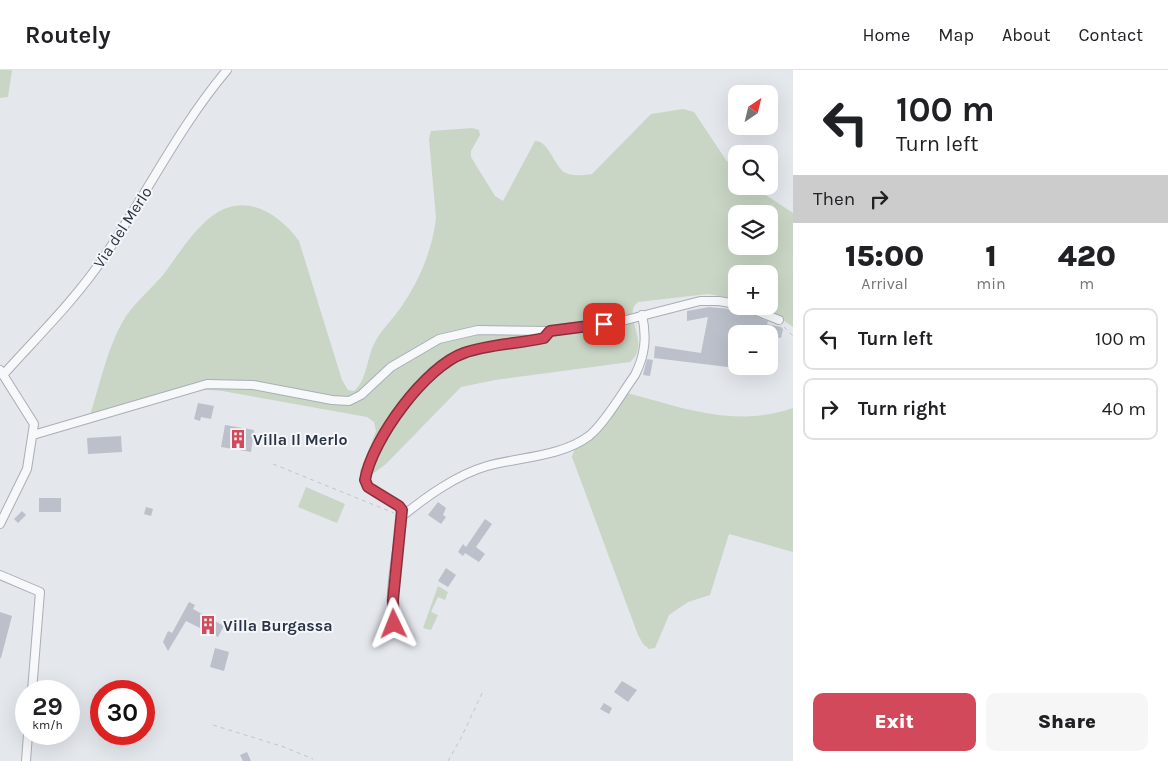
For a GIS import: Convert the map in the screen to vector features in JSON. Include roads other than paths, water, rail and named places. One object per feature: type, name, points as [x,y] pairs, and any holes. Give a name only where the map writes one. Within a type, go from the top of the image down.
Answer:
[{"type":"street","name":"Via del Merlo","points":[[2,372],[69,301],[104,258],[206,94],[228,70]]},
{"type":"street","points":[[33,436],[207,384],[253,385],[332,400],[349,401],[361,395],[391,367],[439,339],[478,330],[550,331],[622,321],[700,301],[728,303]]},
{"type":"street","points":[[401,517],[416,504],[461,477],[485,466],[565,448],[590,435],[635,375],[640,364],[645,342],[642,315]]},
{"type":"street","points":[[766,315],[779,320]]},
{"type":"street","points":[[396,628],[392,615],[401,517],[399,506],[368,487],[365,480],[380,442],[406,404],[438,368],[464,353],[544,338],[550,331]]},
{"type":"street","points":[[0,524],[27,469],[33,436],[32,419],[2,372]]},
{"type":"street","points":[[0,575],[40,592],[33,680]]},
{"type":"street","points":[[26,761],[27,745]]},
{"type":"place","name":"Villa Il Merlo","points":[[238,439]]},
{"type":"place","name":"Villa Burgassa","points":[[208,625]]}]
